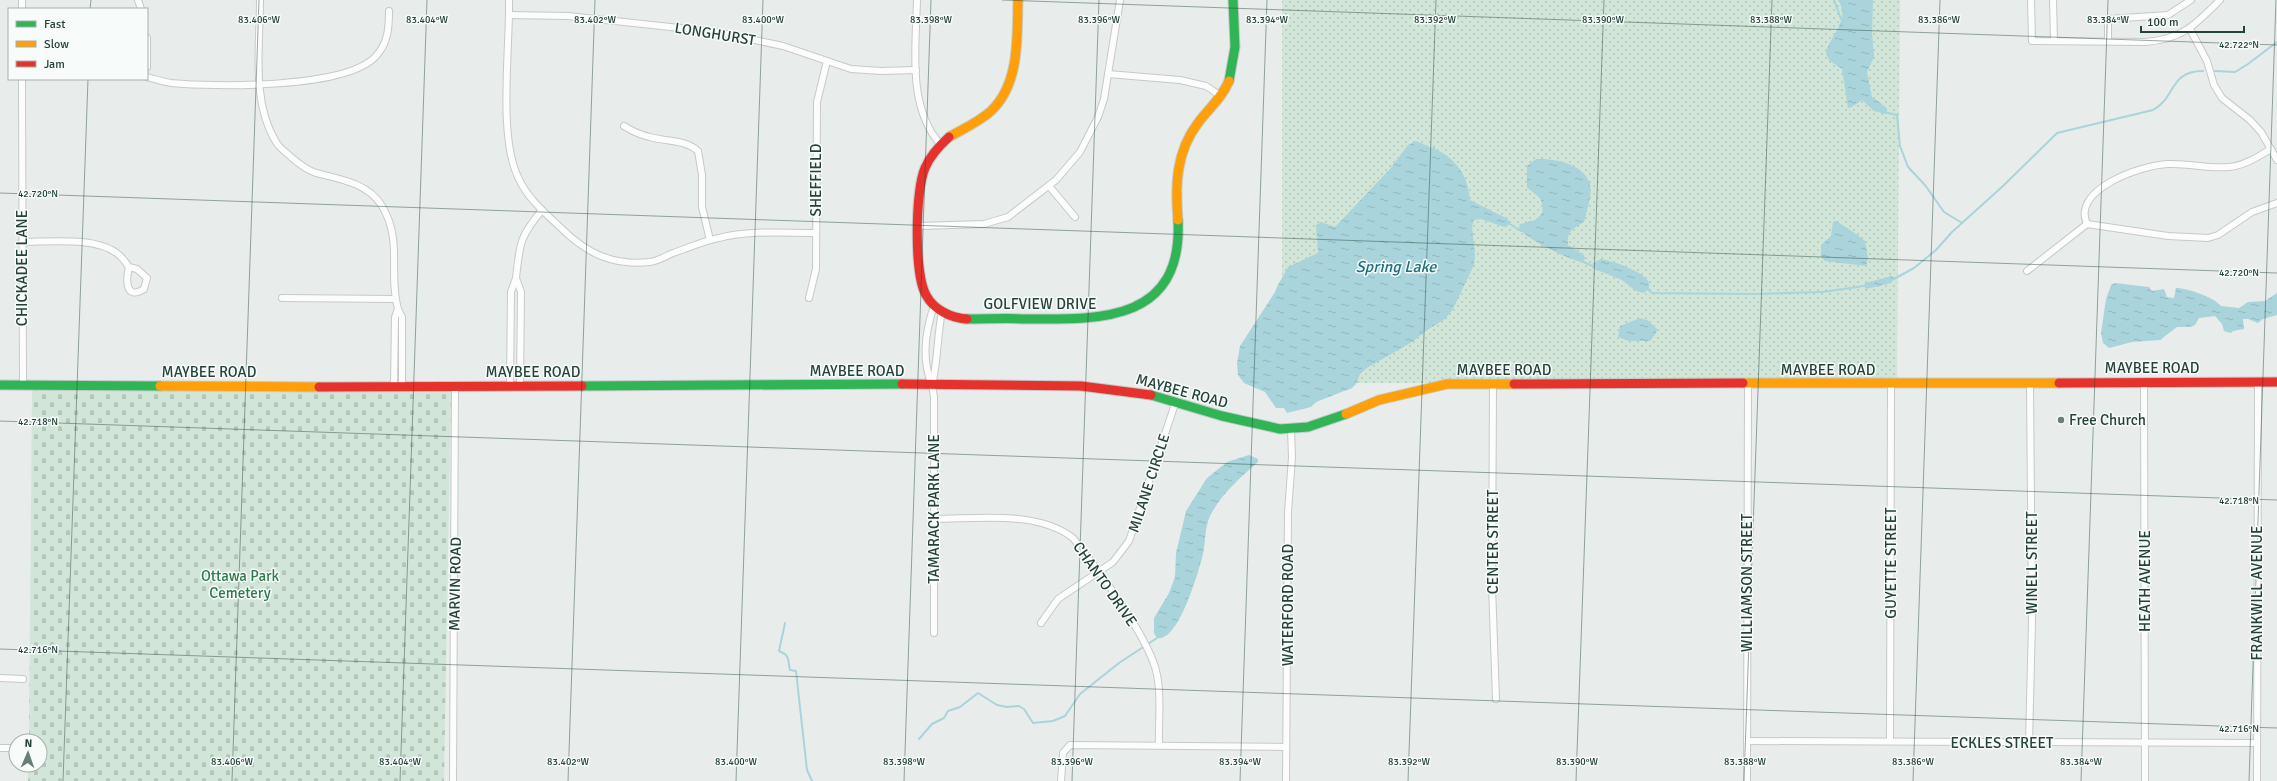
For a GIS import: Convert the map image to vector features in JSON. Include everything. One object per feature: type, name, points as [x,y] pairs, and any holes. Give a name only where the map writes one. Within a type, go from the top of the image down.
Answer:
[{"type":"main road","points":[[938,309],[923,289],[920,275],[920,183],[931,155],[940,144],[984,117],[997,105],[1006,91],[1012,65],[1018,0]]},
{"type":"main road","name":"GOLFVIEW DRIVE","points":[[938,309],[951,317],[965,319],[1105,318],[1133,309],[1151,297],[1162,286],[1176,253],[1175,195],[1176,175],[1180,161],[1202,118],[1221,96],[1234,64],[1233,0]]},
{"type":"main road","name":"MAYBEE ROAD","points":[[0,385],[398,387],[932,385],[1081,386],[1142,392],[1266,427],[1291,428],[1324,423],[1379,400],[1447,384],[2277,382]]},
{"type":"street","points":[[260,0],[260,84],[262,111],[277,144],[301,166],[316,173],[346,180],[364,188],[382,205],[394,238],[396,299],[398,309],[402,317],[402,343],[398,387]]},
{"type":"street","points":[[509,0],[508,146],[518,178],[542,210],[572,240],[601,257],[618,262],[653,262],[710,240],[730,236],[816,233]]},
{"type":"street","points":[[917,0],[916,70],[920,108],[929,130],[940,144]]},
{"type":"street","points":[[919,226],[984,224],[1008,217],[1049,186],[1080,152],[1092,132],[1104,98],[1120,0]]},
{"type":"street","points":[[2031,0],[2032,41],[2160,41],[2190,29],[2220,0]]},
{"type":"street","points":[[2053,0],[2054,40]]},
{"type":"street","points":[[2108,41],[2108,19],[2168,15],[2191,0]]},
{"type":"street","points":[[148,77],[178,83],[260,84],[291,82],[344,74],[363,67],[376,57],[384,44],[388,32],[389,11]]},
{"type":"street","name":"LONGHURST","points":[[510,15],[568,16],[717,32],[783,46],[827,61],[865,71],[916,70]]},
{"type":"street","points":[[2190,29],[2206,60],[2214,85],[2222,98],[2250,120],[2261,132],[2277,160]]},
{"type":"street","name":"SHEFFIELD","points":[[809,298],[816,269],[817,102],[827,61]]},
{"type":"street","points":[[1108,74],[1180,80],[1206,86],[1221,96]]},
{"type":"street","name":"CHICKADEE LANE","points":[[22,80],[23,386]]},
{"type":"street","points":[[624,126],[634,133],[652,138],[684,143],[698,152],[702,175],[702,207],[710,240]]},
{"type":"street","points":[[2087,224],[2084,211],[2088,199],[2098,190],[2130,174],[2151,166],[2168,164],[2230,167],[2259,156],[2271,149]]},
{"type":"street","points":[[1049,186],[1075,217]]},
{"type":"street","points":[[2027,271],[2087,224],[2168,236],[2208,238],[2218,235],[2252,212],[2277,203]]},
{"type":"street","points":[[510,386],[511,292],[516,278],[521,240],[526,229],[542,210]]},
{"type":"street","points":[[22,242],[82,243],[96,245],[119,255],[129,267]]},
{"type":"street","points":[[516,278],[521,292],[520,386]]},
{"type":"street","points":[[282,298],[396,299]]},
{"type":"street","points":[[398,309],[395,317],[398,387]]},
{"type":"street","points":[[932,385],[925,369],[927,336],[938,309]]},
{"type":"street","points":[[932,385],[936,369],[938,309]]},
{"type":"street","points":[[510,326],[521,326]]},
{"type":"street","points":[[927,336],[938,336]]},
{"type":"street","points":[[395,343],[402,343]]},
{"type":"street","name":"HEATH AVENUE","points":[[2144,382],[2145,781]]},
{"type":"street","name":"FRANKWILL AVENUE","points":[[2257,781],[2258,382]]},
{"type":"street","name":"WINELL STREET","points":[[2029,742],[2032,622],[2030,383]]},
{"type":"street","name":"CENTER STREET","points":[[1493,384],[1492,586],[1496,699]]},
{"type":"street","name":"WILLIAMSON STREET","points":[[1747,781],[1748,384]]},
{"type":"street","name":"GUYETTE STREET","points":[[1890,742],[1891,384]]},
{"type":"street","name":"TAMARACK PARK LANE","points":[[932,385],[934,397],[934,633]]},
{"type":"street","name":"MARVIN ROAD","points":[[453,781],[455,386]]},
{"type":"street","name":"MILANE CIRCLE","points":[[1041,623],[1058,600],[1098,573],[1124,550],[1133,533],[1176,401]]},
{"type":"street","name":"WATERFORD ROAD","points":[[1286,781],[1288,512],[1292,457],[1291,428]]},
{"type":"street","name":"CHANTO DRIVE","points":[[934,519],[1015,519],[1041,521],[1058,528],[1073,538],[1098,573],[1154,660],[1158,676],[1160,707],[1159,745]]},
{"type":"street","points":[[0,678],[23,679]]},
{"type":"street","name":"ECKLES STREET","points":[[1747,741],[2145,744],[2257,743]]},
{"type":"street","points":[[1061,781],[1063,753],[1070,745],[1286,747]]},
{"type":"green space","points":[[1282,0],[1900,0],[1897,383],[1282,383]]},
{"type":"green space","name":"Ottawa Park Cemetery","points":[[32,388],[451,390],[444,781],[28,781],[28,773],[48,773],[48,733],[29,733]]},
{"type":"water","points":[[1838,0],[1873,0],[1872,33],[1874,57],[1867,72],[1872,97],[1887,108],[1886,114],[1874,111],[1862,100],[1848,108],[1842,69],[1830,61],[1826,54],[1841,21],[1842,7]]},
{"type":"water","name":"Spring Lake","points":[[1416,141],[1432,148],[1435,145],[1435,149],[1443,153],[1460,169],[1467,183],[1470,200],[1508,219],[1510,224],[1504,227],[1481,219],[1474,220],[1472,226],[1475,255],[1474,265],[1453,309],[1445,319],[1424,332],[1412,342],[1367,368],[1360,374],[1356,384],[1352,388],[1316,402],[1311,407],[1287,413],[1284,408],[1276,408],[1265,392],[1244,383],[1238,375],[1237,363],[1240,346],[1275,292],[1288,267],[1318,253],[1316,225],[1321,222],[1335,227],[1390,169],[1408,145]]},
{"type":"water","points":[[1536,159],[1560,161],[1576,167],[1587,178],[1590,185],[1590,194],[1584,222],[1572,230],[1568,240],[1568,245],[1584,255],[1585,259],[1582,262],[1538,243],[1519,228],[1520,224],[1535,220],[1542,214],[1541,200],[1527,187],[1527,166]]},
{"type":"water","points":[[1836,221],[1865,241],[1868,258],[1866,266],[1825,261],[1821,257],[1821,245],[1831,236],[1833,222]]},
{"type":"water","points":[[1601,259],[1625,266],[1635,271],[1643,276],[1648,282],[1649,287],[1644,293],[1636,291],[1622,280],[1592,268],[1593,263]]},
{"type":"water","points":[[1892,276],[1894,279],[1891,283],[1866,289],[1864,286],[1865,283]]},
{"type":"water","points":[[2115,283],[2149,287],[2152,291],[2164,289],[2167,297],[2174,298],[2176,288],[2181,288],[2207,297],[2221,306],[2239,308],[2248,302],[2265,301],[2277,293],[2277,315],[2263,319],[2258,323],[2248,319],[2243,319],[2244,329],[2233,331],[2231,333],[2224,331],[2222,324],[2215,316],[2199,318],[2195,325],[2190,327],[2177,327],[2160,340],[2132,342],[2109,348],[2103,343],[2101,333],[2106,299],[2111,285]]},
{"type":"water","points":[[1640,318],[1647,320],[1657,329],[1650,341],[1628,341],[1618,337],[1620,326]]},
{"type":"water","points":[[1249,455],[1258,459],[1258,462],[1226,493],[1210,516],[1200,566],[1186,606],[1172,630],[1165,637],[1157,638],[1154,633],[1154,618],[1169,593],[1175,577],[1176,553],[1186,511],[1207,478],[1227,462]]},
{"type":"waterway","points":[[1834,0],[1841,19]]},
{"type":"waterway","points":[[2215,71],[2235,72],[2277,42]]},
{"type":"waterway","points":[[1894,279],[1914,268],[1936,250],[1952,232],[2003,186],[2057,133],[2153,110],[2166,99],[2178,80],[2184,75],[2192,72],[2203,71]]},
{"type":"waterway","points":[[1884,112],[1897,115],[1900,146],[1908,167],[1925,185],[1944,212],[1962,223]]},
{"type":"waterway","points":[[1510,224],[1521,231]]},
{"type":"waterway","points":[[1582,261],[1594,267]]},
{"type":"waterway","points":[[1647,288],[1652,293],[1755,294],[1822,292],[1864,286]]},
{"type":"waterway","points":[[785,623],[779,651],[787,656],[790,670],[796,671],[807,770],[812,781]]},
{"type":"waterway","points":[[919,739],[932,724],[944,718],[948,711],[960,707],[978,693],[997,705],[1007,707],[1019,706],[1024,709],[1033,723],[1053,721],[1065,716],[1080,694],[1119,663],[1157,638]]},
{"type":"traffic: fast","points":[[1229,81],[1235,47],[1233,0]]},
{"type":"traffic: fast","points":[[967,319],[1084,318],[1110,314],[1133,307],[1153,296],[1167,278],[1176,253],[1178,220]]},
{"type":"traffic: fast","points":[[582,386],[902,384]]},
{"type":"traffic: fast","points":[[0,385],[160,386]]},
{"type":"traffic: fast","points":[[1151,395],[1222,416],[1280,429],[1308,427],[1346,414]]},
{"type":"traffic: slow","points":[[949,137],[976,122],[991,111],[1000,100],[1007,87],[1012,74],[1017,44],[1018,0]]},
{"type":"traffic: slow","points":[[1178,220],[1177,182],[1181,157],[1185,145],[1198,123],[1219,98],[1229,81]]},
{"type":"traffic: slow","points":[[1743,383],[2059,383]]},
{"type":"traffic: slow","points":[[1346,414],[1379,400],[1447,384],[1514,384]]},
{"type":"traffic: slow","points":[[160,386],[319,387]]},
{"type":"traffic: jam","points":[[949,137],[929,159],[922,179],[919,195],[917,232],[919,270],[922,284],[929,300],[938,309],[949,315],[967,319]]},
{"type":"traffic: jam","points":[[2059,383],[2277,382]]},
{"type":"traffic: jam","points":[[1514,384],[1743,383]]},
{"type":"traffic: jam","points":[[902,384],[1081,386],[1151,395]]},
{"type":"traffic: jam","points":[[319,387],[582,386]]},
{"type":"place","name":"Free Church","points":[[2061,420]]}]
